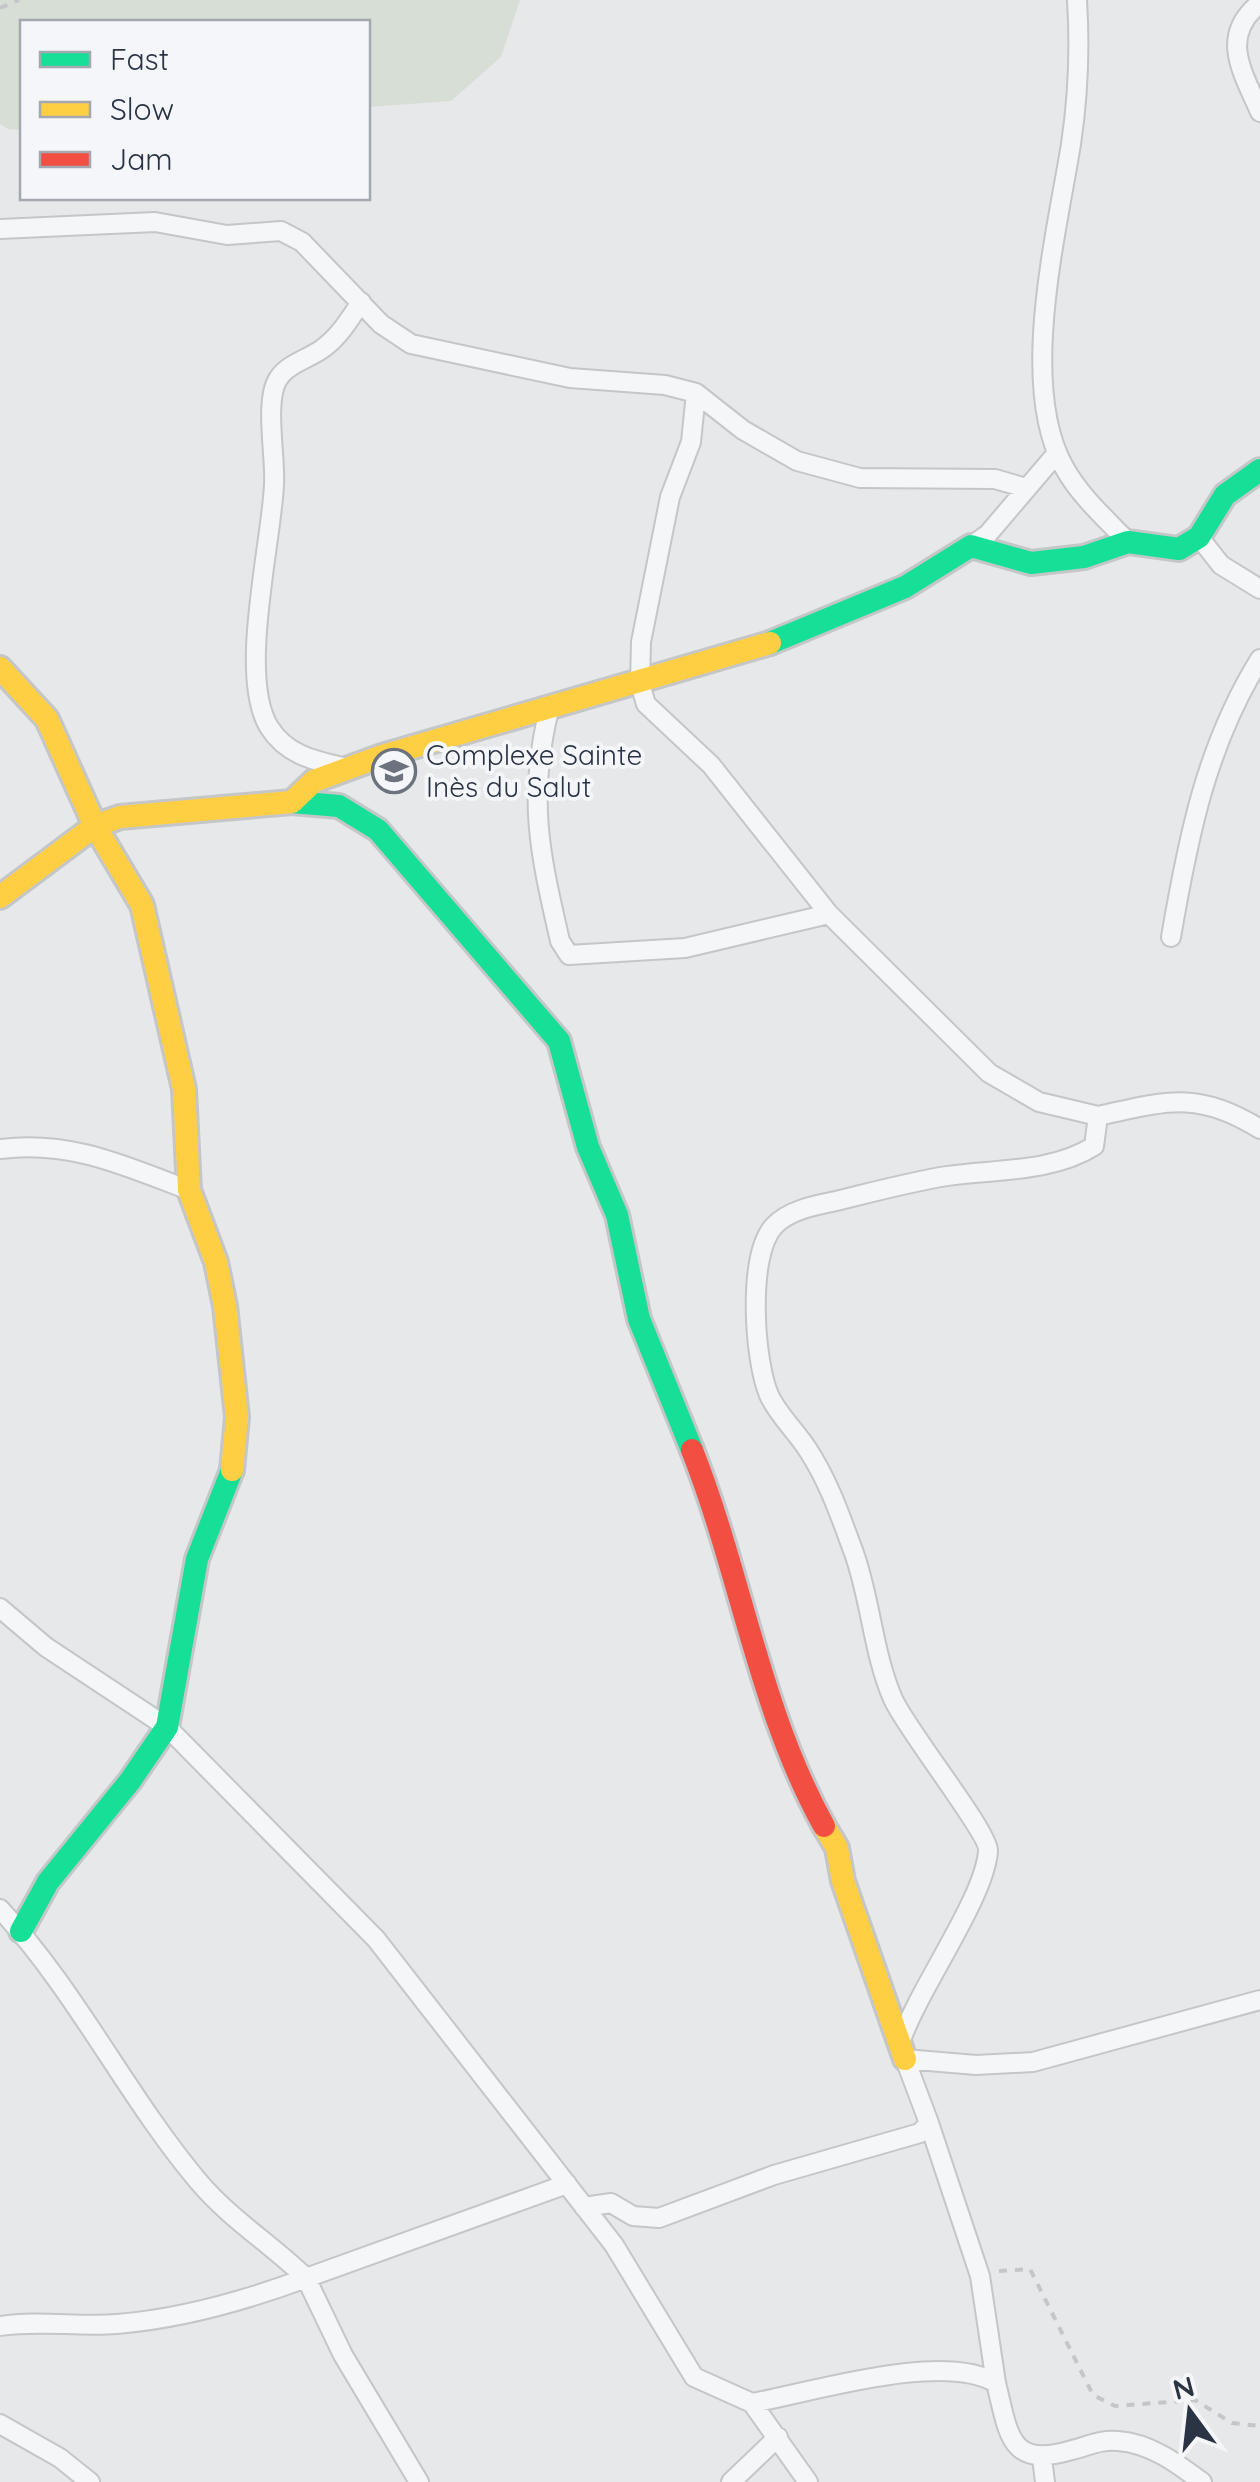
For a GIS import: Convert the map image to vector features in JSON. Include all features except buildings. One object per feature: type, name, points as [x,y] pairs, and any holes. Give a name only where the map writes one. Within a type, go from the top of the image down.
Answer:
[{"type":"street","points":[[1076,0],[1079,38],[1072,141],[1044,296],[1044,371],[1057,453],[1080,490],[1128,542]]},
{"type":"street","points":[[1260,2],[1238,28],[1234,40],[1260,112]]},
{"type":"street","points":[[0,229],[155,222],[227,235],[281,231],[302,242],[381,324],[411,344],[570,378],[665,385],[696,393],[743,430],[797,462],[860,478],[995,478],[1026,488]]},
{"type":"street","points":[[348,768],[308,760],[277,737],[268,726],[256,692],[255,656],[275,480],[274,389],[290,367],[338,336],[361,302]]},
{"type":"street","points":[[696,393],[691,442],[657,553],[642,642],[640,684],[646,704],[721,778],[829,914],[989,1073],[1039,1102],[1098,1116],[1182,1099],[1212,1104],[1260,1130]]},
{"type":"street","points":[[292,802],[314,781],[348,768],[743,654],[810,622],[905,588],[988,534],[1057,453]]},
{"type":"street","points":[[972,546],[1031,562],[1054,563],[1128,542],[1179,549],[1199,537],[1226,494],[1260,470]]},
{"type":"street","points":[[1199,537],[1222,565],[1260,589]]},
{"type":"street","points":[[1172,938],[1190,824],[1213,750],[1260,659]]},
{"type":"street","points":[[0,668],[46,719],[95,826],[142,905],[184,1089],[189,1190],[216,1262],[234,1365],[237,1417],[233,1467],[196,1560],[167,1727],[141,1767],[48,1882],[21,1931]]},
{"type":"street","points":[[549,710],[536,762],[534,800],[543,865],[560,941],[568,955],[685,948],[829,914]]},
{"type":"street","points":[[0,897],[95,826],[148,814],[292,802],[339,806],[378,830],[559,1041],[588,1147],[616,1215],[640,1319],[715,1509],[751,1640],[798,1780],[837,1848],[843,1881],[980,2276],[996,2383],[1009,2434],[1020,2451],[1042,2458],[1095,2442],[1127,2442],[1161,2455],[1202,2482]]},
{"type":"street","points":[[902,2051],[916,1998],[976,1888],[988,1849],[986,1838],[941,1777],[893,1699],[870,1605],[834,1498],[807,1447],[770,1398],[764,1378],[757,1310],[758,1264],[773,1227],[787,1216],[946,1176],[1034,1166],[1077,1155],[1094,1146],[1098,1116]]},
{"type":"street","points":[[0,1149],[36,1147],[98,1154],[189,1190]]},
{"type":"street","points":[[0,1608],[46,1646],[167,1727],[376,1939],[614,2244],[694,2376],[752,2404],[808,2482]]},
{"type":"street","points":[[0,1909],[21,1931],[199,2182],[237,2222],[306,2278],[343,2355],[419,2482]]},
{"type":"street","points":[[902,2051],[976,2065],[1033,2062],[1260,2000]]},
{"type":"street","points":[[584,2207],[611,2204],[646,2219],[671,2215],[774,2174],[903,2140],[929,2123]]},
{"type":"street","points":[[0,2326],[35,2321],[128,2322],[239,2299],[567,2184]]},
{"type":"street","points":[[752,2404],[846,2382],[962,2369],[996,2383]]},
{"type":"street","points":[[0,2424],[60,2458],[90,2482]]},
{"type":"street","points":[[731,2482],[778,2438]]},
{"type":"street","points":[[1042,2458],[1046,2482]]},
{"type":"path","points":[[0,8],[19,0]]},
{"type":"path","points":[[980,2276],[1030,2269],[1093,2395],[1115,2406],[1195,2400],[1232,2423],[1260,2426]]},
{"type":"shaded area","points":[[0,0],[520,0],[501,57],[451,101],[370,107],[370,20],[20,20],[20,130],[0,124]]},
{"type":"traffic: fast","points":[[770,643],[905,587],[971,546],[1031,563],[1084,557],[1128,542],[1179,549],[1199,537],[1225,495],[1260,470]]},
{"type":"traffic: fast","points":[[292,802],[339,806],[378,830],[559,1041],[588,1147],[617,1215],[639,1319],[692,1450]]},
{"type":"traffic: fast","points":[[21,1931],[48,1882],[130,1781],[167,1727],[197,1559],[232,1470]]},
{"type":"traffic: slow","points":[[0,897],[95,826],[120,817],[292,802],[314,781],[382,756],[770,643]]},
{"type":"traffic: slow","points":[[0,668],[47,719],[95,826],[142,905],[184,1089],[189,1190],[216,1262],[225,1306],[237,1417],[232,1470]]},
{"type":"traffic: slow","points":[[824,1826],[837,1848],[843,1881],[905,2059]]},
{"type":"traffic: jam","points":[[692,1450],[783,1735],[824,1826]]},
{"type":"place","name":"Complexe Sainte Inès du Salut","points":[[394,771]]}]
